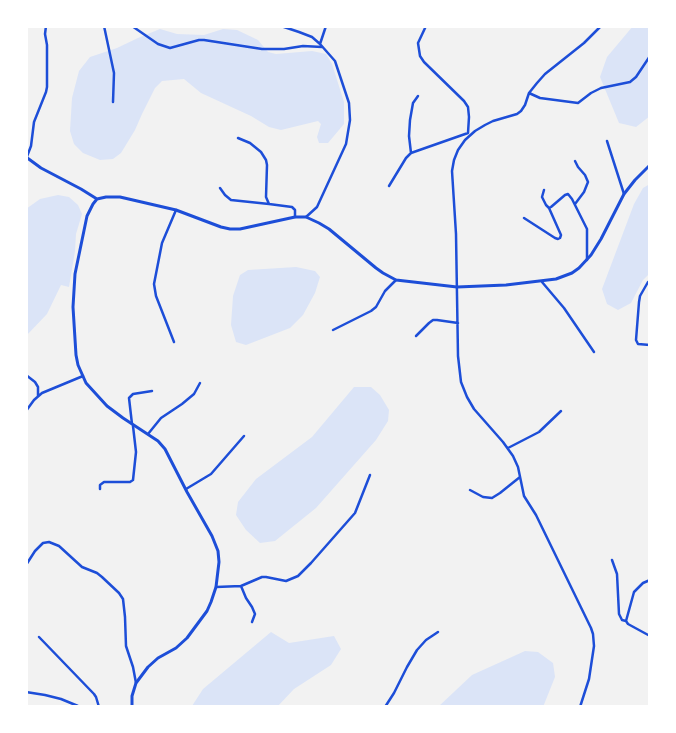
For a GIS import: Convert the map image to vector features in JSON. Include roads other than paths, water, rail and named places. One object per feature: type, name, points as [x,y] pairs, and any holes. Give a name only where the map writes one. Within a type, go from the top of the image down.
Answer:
[{"type":"street","points":[[46,26],[47,87],[34,122],[31,146],[27,158],[97,200]]},
{"type":"street","points":[[104,26],[114,73],[113,102]]},
{"type":"street","points":[[132,26],[158,44],[170,48],[199,40],[262,49],[321,46]]},
{"type":"street","points":[[281,26],[312,37],[321,46],[334,61],[349,104],[350,120],[346,144],[317,207],[306,217]]},
{"type":"street","points":[[321,46],[326,26]]},
{"type":"street","points":[[426,26],[418,43],[420,56],[464,101],[468,107],[469,117],[469,134],[458,150],[452,171],[456,234],[458,361],[460,376],[464,390],[474,409],[508,448],[516,462],[524,496],[536,516],[593,634],[594,646],[589,679],[580,707]]},
{"type":"street","points":[[389,186],[411,153],[469,134],[493,121],[521,111],[530,93],[545,74],[584,43],[601,26]]},
{"type":"street","points":[[530,93],[540,98],[578,103],[601,88],[630,82],[636,77],[650,56]]},
{"type":"street","points":[[411,153],[410,120],[414,103],[418,96]]},
{"type":"street","points":[[238,138],[250,143],[261,152],[266,160],[266,197],[269,204]]},
{"type":"street","points":[[607,141],[624,194]]},
{"type":"street","points":[[574,204],[584,192],[588,182],[575,161]]},
{"type":"street","points":[[132,707],[136,683],[148,667],[158,658],[181,644],[192,633],[207,611],[216,588],[219,562],[218,551],[212,536],[165,449],[158,441],[108,406],[86,383],[78,365],[76,356],[74,274],[87,216],[93,204],[97,200],[106,197],[120,197],[176,210],[230,229],[247,228],[295,217],[306,217],[324,226],[382,273],[396,280],[457,288],[506,285],[542,282],[563,277],[572,273],[587,261],[602,239],[624,194],[650,165]]},
{"type":"street","points":[[220,188],[231,200],[292,207],[295,210],[295,217]]},
{"type":"street","points":[[524,218],[555,238],[560,238],[561,235],[542,197],[544,190]]},
{"type":"street","points":[[549,208],[565,195],[568,194],[570,196],[587,229],[587,261]]},
{"type":"street","points":[[174,342],[156,296],[154,284],[162,243],[176,210]]},
{"type":"street","points":[[333,330],[371,311],[376,307],[385,291],[396,280]]},
{"type":"street","points":[[542,282],[564,308],[594,352]]},
{"type":"street","points":[[648,282],[640,296],[636,340],[638,344],[650,345]]},
{"type":"street","points":[[416,336],[433,320],[458,322]]},
{"type":"street","points":[[26,375],[38,387],[38,396]]},
{"type":"street","points":[[26,411],[38,396],[46,391],[83,376]]},
{"type":"street","points":[[148,434],[155,423],[194,394],[200,383]]},
{"type":"street","points":[[100,489],[100,485],[104,482],[130,482],[133,480],[136,452],[129,398],[133,394],[152,391]]},
{"type":"street","points":[[508,448],[539,432],[561,411]]},
{"type":"street","points":[[186,489],[211,474],[244,436]]},
{"type":"street","points":[[216,588],[241,586],[262,577],[286,581],[298,576],[355,513],[370,475]]},
{"type":"street","points":[[470,490],[483,497],[492,498],[520,477]]},
{"type":"street","points":[[26,565],[43,543],[49,542],[58,546],[82,567],[97,573],[119,593],[123,599],[126,646],[136,683]]},
{"type":"street","points":[[612,560],[617,574],[619,614],[622,620],[650,636]]},
{"type":"street","points":[[626,621],[634,592],[643,583],[650,580]]},
{"type":"street","points":[[241,586],[255,614],[252,622]]},
{"type":"street","points":[[385,707],[417,650],[426,640],[438,632]]},
{"type":"street","points":[[39,637],[94,694],[99,707]]},
{"type":"street","points":[[26,692],[62,699],[81,707]]}]
